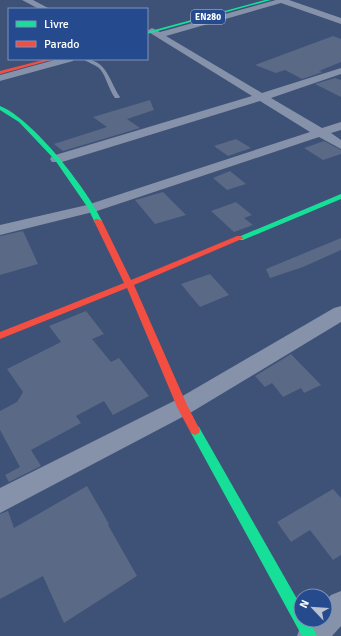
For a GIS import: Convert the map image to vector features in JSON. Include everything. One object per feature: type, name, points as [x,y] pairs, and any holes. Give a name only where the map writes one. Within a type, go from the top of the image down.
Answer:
[{"type":"street","points":[[26,0],[44,8]]},
{"type":"street","name":"EN280","points":[[153,33],[269,0]]},
{"type":"street","points":[[153,33],[283,0],[341,21]]},
{"type":"street","points":[[153,33],[341,145]]},
{"type":"street","points":[[0,73],[49,60]]},
{"type":"street","points":[[0,78],[65,60]]},
{"type":"street","points":[[57,158],[261,97],[341,71]]},
{"type":"street","points":[[0,108],[21,121],[57,158],[92,208],[129,284],[182,407],[311,636],[341,605]]},
{"type":"street","points":[[0,230],[92,208],[341,126]]},
{"type":"street","points":[[0,336],[341,196]]},
{"type":"street","points":[[0,501],[182,407],[341,313]]},
{"type":"lane","points":[[89,60],[97,63],[105,70],[110,89],[117,97]]},
{"type":"building","points":[[333,36],[341,39],[341,62],[319,71],[323,72],[302,79],[285,70],[276,73],[255,65]]},
{"type":"building","points":[[335,78],[341,80],[341,97],[315,84]]},
{"type":"building","points":[[150,100],[154,110],[127,119],[140,128],[63,151],[54,144],[107,127],[93,117]]},
{"type":"building","points":[[236,139],[251,148],[228,156],[214,146]]},
{"type":"building","points":[[324,141],[341,150],[341,154],[323,160],[304,148]]},
{"type":"building","points":[[230,171],[246,184],[227,190],[213,178]]},
{"type":"building","points":[[163,192],[186,215],[155,224],[135,200]]},
{"type":"building","points":[[236,202],[252,215],[244,218],[253,225],[234,232],[211,211]]},
{"type":"building","points":[[23,231],[38,264],[0,275],[0,236]]},
{"type":"building","points":[[341,238],[341,250],[303,267],[270,278],[266,269]]},
{"type":"building","points":[[210,274],[229,295],[200,307],[181,284]]},
{"type":"building","points":[[86,311],[104,334],[92,339],[111,362],[119,358],[149,396],[113,415],[104,401],[76,416],[81,423],[31,450],[41,466],[9,482],[5,475],[20,467],[0,430],[0,411],[17,402],[23,392],[7,369],[61,342],[49,326]]},
{"type":"building","points":[[291,354],[321,385],[304,393],[301,388],[283,397],[272,383],[265,387],[255,376]]},
{"type":"building","points":[[87,486],[137,576],[64,623],[43,576],[0,599],[0,514],[8,511],[14,528]]},
{"type":"building","points":[[333,489],[341,498],[341,555],[333,560],[310,530],[291,542],[277,522]]},
{"type":"traffic: fast","points":[[148,33],[269,0]]},
{"type":"traffic: fast","points":[[0,108],[21,121],[57,159],[92,208],[98,221]]},
{"type":"traffic: fast","points":[[240,238],[341,196]]},
{"type":"traffic: fast","points":[[195,430],[310,636]]},
{"type":"traffic: jam","points":[[0,73],[49,60]]},
{"type":"traffic: jam","points":[[98,221],[129,284],[240,238]]},
{"type":"traffic: jam","points":[[0,336],[129,284],[182,407],[195,430]]}]
